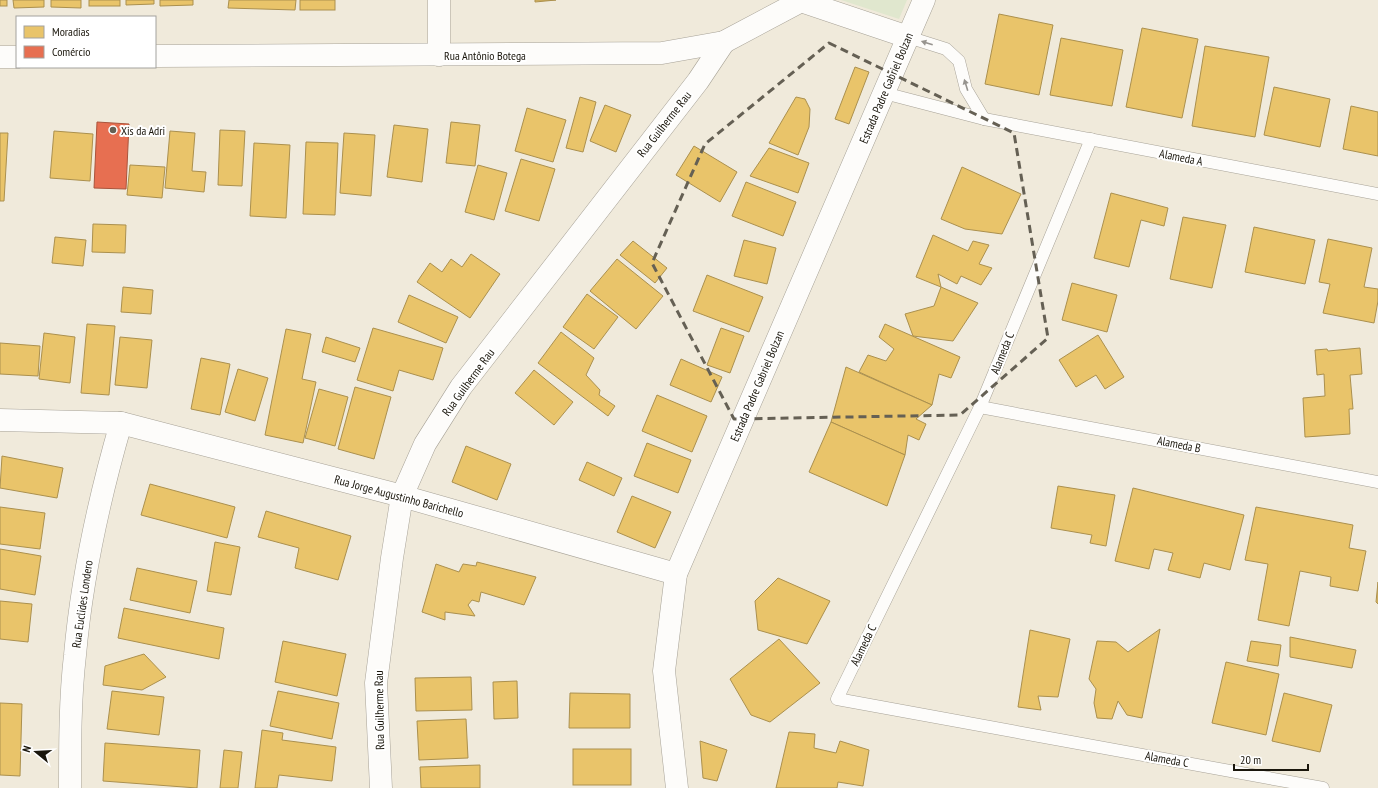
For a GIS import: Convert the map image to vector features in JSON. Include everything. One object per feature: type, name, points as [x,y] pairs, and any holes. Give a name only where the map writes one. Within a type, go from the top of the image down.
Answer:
[{"type":"street","points":[[439,0],[439,55]]},
{"type":"street","name":"Estrada Padre Gabriel Bolzan","points":[[677,788],[664,671],[676,574],[924,0]]},
{"type":"street","points":[[802,1],[908,37]]},
{"type":"street","name":"Rua Antônio Botega","points":[[156,56],[662,54],[724,42],[802,1]]},
{"type":"street","name":"Rua Guilherme Rau","points":[[381,788],[376,682],[392,558],[402,496],[425,444],[461,387],[698,81],[724,42]]},
{"type":"street","points":[[0,57],[16,57]]},
{"type":"street","name":"Rua Jorge Augustinho Barichello","points":[[0,420],[121,423],[402,496],[676,574]]},
{"type":"street","name":"Rua Euclides Londero","points":[[70,788],[74,656],[88,557],[109,463],[121,423]]},
{"type":"lane","points":[[908,37],[946,49],[959,61],[966,89],[984,119]]},
{"type":"lane","name":"Alameda A","points":[[884,93],[984,119],[1378,194]]},
{"type":"lane","name":"Alameda C","points":[[1090,139],[980,407],[837,699],[1323,788]]},
{"type":"lane","name":"Alameda B","points":[[980,407],[1378,482]]},
{"type":"highlighted area","points":[[829,43],[1014,133],[1048,338],[960,415],[734,419],[652,263],[705,144]]},
{"type":"green space","points":[[841,0],[907,0],[899,19]]},
{"type":"building: Moradias","points":[[0,0],[7,0],[7,6],[0,6]]},
{"type":"building: Moradias","points":[[13,0],[44,0],[44,7],[14,8]]},
{"type":"building: Moradias","points":[[51,0],[81,0],[81,8],[51,7]]},
{"type":"building: Moradias","points":[[89,0],[120,0],[120,6],[89,6]]},
{"type":"building: Moradias","points":[[126,0],[154,0],[154,4],[126,5]]},
{"type":"building: Moradias","points":[[160,0],[193,0],[193,5],[160,6]]},
{"type":"building: Moradias","points":[[229,0],[296,0],[295,10],[228,8]]},
{"type":"building: Moradias","points":[[300,0],[335,0],[335,10],[300,10]]},
{"type":"building: Moradias","points":[[535,0],[556,0],[535,2]]},
{"type":"building: Moradias","points":[[999,14],[1053,25],[1039,95],[985,84]]},
{"type":"building: Moradias","points":[[1142,28],[1198,39],[1182,118],[1126,107]]},
{"type":"building: Moradias","points":[[1061,38],[1123,50],[1112,106],[1050,95]]},
{"type":"building: Moradias","points":[[1205,46],[1269,57],[1255,137],[1192,126]]},
{"type":"building: Moradias","points":[[855,67],[869,72],[849,124],[835,119]]},
{"type":"building: Moradias","points":[[1274,87],[1330,99],[1320,147],[1264,135]]},
{"type":"building: Moradias","points":[[580,97],[596,102],[583,152],[566,148]]},
{"type":"building: Moradias","points":[[796,97],[805,99],[810,109],[809,127],[798,155],[769,143]]},
{"type":"building: Moradias","points":[[605,105],[631,115],[616,152],[590,141]]},
{"type":"building: Moradias","points":[[1351,106],[1378,112],[1378,156],[1343,149]]},
{"type":"building: Moradias","points":[[527,108],[566,120],[553,162],[515,151]]},
{"type":"building: Moradias","points":[[451,122],[480,125],[475,166],[446,163]]},
{"type":"building: Moradias","points":[[394,125],[428,129],[422,182],[387,177]]},
{"type":"building: Moradias","points":[[220,130],[245,131],[242,186],[218,185]]},
{"type":"building: Moradias","points":[[54,131],[93,134],[90,181],[50,178]]},
{"type":"building: Moradias","points":[[170,131],[195,133],[192,171],[206,172],[204,192],[165,188]]},
{"type":"building: Moradias","points":[[0,133],[8,133],[4,201],[0,201]]},
{"type":"building: Moradias","points":[[344,133],[375,135],[371,196],[340,193]]},
{"type":"building: Moradias","points":[[306,142],[338,143],[335,215],[303,214]]},
{"type":"building: Moradias","points":[[254,143],[290,145],[286,218],[250,216]]},
{"type":"building: Moradias","points":[[694,146],[737,172],[720,202],[676,175]]},
{"type":"building: Moradias","points":[[769,148],[809,163],[798,193],[750,176]]},
{"type":"building: Moradias","points":[[521,159],[555,169],[539,221],[505,211]]},
{"type":"building: Moradias","points":[[130,165],[165,167],[162,198],[127,195]]},
{"type":"building: Moradias","points":[[478,165],[507,173],[494,220],[465,212]]},
{"type":"building: Moradias","points":[[962,167],[1021,194],[1002,234],[965,229],[941,219]]},
{"type":"building: Moradias","points":[[746,182],[796,202],[783,236],[732,216]]},
{"type":"building: Moradias","points":[[1111,193],[1168,208],[1164,226],[1141,220],[1129,267],[1094,258]]},
{"type":"building: Moradias","points":[[1183,217],[1226,225],[1212,288],[1170,279]]},
{"type":"building: Moradias","points":[[93,224],[126,225],[125,253],[92,252]]},
{"type":"building: Moradias","points":[[1254,227],[1315,240],[1305,284],[1245,272]]},
{"type":"building: Moradias","points":[[933,235],[968,251],[973,241],[989,245],[979,264],[992,268],[981,285],[961,276],[957,284],[938,274],[941,287],[916,277]]},
{"type":"building: Moradias","points":[[55,237],[86,240],[83,266],[52,263]]},
{"type":"building: Moradias","points":[[1328,239],[1372,248],[1364,287],[1378,289],[1378,301],[1374,323],[1323,313],[1330,284],[1319,282]]},
{"type":"building: Moradias","points":[[744,240],[776,248],[767,284],[734,276]]},
{"type":"building: Moradias","points":[[633,241],[667,268],[655,283],[620,255]]},
{"type":"building: Moradias","points":[[471,254],[500,274],[470,318],[417,282],[430,263],[442,272],[451,259],[462,267]]},
{"type":"building: Moradias","points":[[617,259],[663,296],[636,329],[590,291]]},
{"type":"building: Moradias","points":[[707,275],[763,297],[749,332],[693,311]]},
{"type":"building: Moradias","points":[[1072,283],[1117,295],[1107,332],[1062,320]]},
{"type":"building: Moradias","points":[[123,287],[153,290],[151,314],[121,312]]},
{"type":"building: Moradias","points":[[941,287],[978,303],[953,341],[913,336],[905,314],[934,306]]},
{"type":"building: Moradias","points":[[587,294],[618,317],[594,349],[563,327]]},
{"type":"building: Moradias","points":[[409,295],[458,317],[446,343],[398,322]]},
{"type":"building: Moradias","points":[[87,324],[115,326],[109,395],[81,393]]},
{"type":"building: Moradias","points":[[885,324],[960,357],[951,378],[939,374],[932,405],[859,372],[868,355],[886,361],[894,349],[879,337]]},
{"type":"building: Moradias","points":[[373,328],[443,348],[433,380],[399,370],[393,391],[357,380]]},
{"type":"building: Moradias","points":[[721,328],[744,336],[730,373],[707,365]]},
{"type":"building: Moradias","points":[[286,329],[311,334],[302,379],[316,382],[303,443],[265,435]]},
{"type":"building: Moradias","points":[[561,332],[594,358],[586,375],[600,390],[599,395],[615,406],[608,416],[538,363]]},
{"type":"building: Moradias","points":[[44,333],[75,337],[70,383],[39,379]]},
{"type":"building: Moradias","points":[[1098,335],[1124,377],[1105,389],[1096,375],[1076,387],[1059,360]]},
{"type":"building: Moradias","points":[[120,337],[152,340],[147,388],[115,385]]},
{"type":"building: Moradias","points":[[326,337],[360,348],[355,362],[322,352]]},
{"type":"building: Moradias","points":[[0,343],[40,346],[38,376],[0,374]]},
{"type":"building: Moradias","points":[[1360,348],[1362,374],[1350,375],[1353,409],[1349,409],[1350,434],[1305,437],[1303,398],[1325,396],[1324,374],[1317,375],[1315,350],[1327,349],[1328,351]]},
{"type":"building: Moradias","points":[[201,358],[230,364],[220,415],[191,409]]},
{"type":"building: Moradias","points":[[681,359],[722,377],[711,402],[670,385]]},
{"type":"building: Moradias","points":[[846,367],[932,405],[916,419],[926,424],[919,440],[908,435],[905,455],[831,422]]},
{"type":"building: Moradias","points":[[238,369],[268,378],[255,421],[225,412]]},
{"type":"building: Moradias","points":[[534,370],[573,402],[554,425],[515,393]]},
{"type":"building: Moradias","points":[[355,387],[391,397],[374,459],[338,449]]},
{"type":"building: Moradias","points":[[319,389],[348,397],[335,446],[305,438]]},
{"type":"building: Moradias","points":[[657,395],[707,416],[692,452],[642,431]]},
{"type":"building: Moradias","points":[[831,422],[905,455],[887,506],[809,472]]},
{"type":"building: Moradias","points":[[647,443],[691,460],[678,493],[634,476]]},
{"type":"building: Moradias","points":[[466,446],[511,464],[497,500],[452,482]]},
{"type":"building: Moradias","points":[[2,456],[63,468],[57,498],[0,488]]},
{"type":"building: Moradias","points":[[587,462],[622,478],[614,496],[579,480]]},
{"type":"building: Moradias","points":[[150,484],[235,507],[227,538],[141,515]]},
{"type":"building: Moradias","points":[[1058,486],[1115,495],[1106,546],[1090,543],[1092,535],[1051,528]]},
{"type":"building: Moradias","points":[[1133,488],[1244,515],[1230,570],[1204,563],[1200,578],[1168,570],[1173,553],[1154,549],[1149,569],[1115,561]]},
{"type":"building: Moradias","points":[[632,496],[671,512],[655,548],[617,532]]},
{"type":"building: Moradias","points":[[0,507],[45,513],[40,549],[0,544]]},
{"type":"building: Moradias","points":[[1256,507],[1353,525],[1349,548],[1366,551],[1358,591],[1330,586],[1331,577],[1300,571],[1289,626],[1258,620],[1268,564],[1245,560]]},
{"type":"building: Moradias","points":[[266,511],[351,536],[338,580],[295,568],[299,548],[258,537]]},
{"type":"building: Moradias","points":[[215,542],[240,547],[231,595],[207,591]]},
{"type":"building: Moradias","points":[[0,549],[41,556],[35,595],[0,589]]},
{"type":"building: Moradias","points":[[477,562],[536,577],[524,605],[481,592],[479,602],[472,600],[468,605],[475,616],[445,612],[445,620],[422,612],[436,564],[459,572],[463,564],[476,566]]},
{"type":"building: Moradias","points":[[137,568],[197,581],[190,613],[130,600]]},
{"type":"building: Moradias","points":[[778,578],[830,601],[807,644],[758,630],[755,601]]},
{"type":"building: Moradias","points":[[1378,582],[1378,604],[1376,602]]},
{"type":"building: Moradias","points":[[0,601],[32,604],[28,642],[0,639]]},
{"type":"building: Moradias","points":[[124,608],[224,628],[219,659],[118,638]]},
{"type":"building: Moradias","points":[[1160,629],[1142,718],[1127,715],[1118,701],[1112,719],[1097,718],[1094,703],[1096,689],[1089,679],[1097,641],[1116,642],[1128,652]]},
{"type":"building: Moradias","points":[[1030,630],[1070,639],[1058,697],[1038,696],[1041,710],[1018,707]]},
{"type":"building: Moradias","points":[[1290,637],[1356,650],[1352,668],[1290,657]]},
{"type":"building: Moradias","points":[[779,639],[820,683],[770,722],[751,715],[730,679]]},
{"type":"building: Moradias","points":[[283,641],[346,654],[337,696],[275,682]]},
{"type":"building: Moradias","points":[[1251,641],[1281,645],[1278,666],[1247,661]]},
{"type":"building: Moradias","points":[[144,654],[166,677],[142,690],[103,685],[105,666]]},
{"type":"building: Moradias","points":[[1226,662],[1279,674],[1266,735],[1212,723]]},
{"type":"building: Moradias","points":[[471,677],[472,710],[416,711],[415,678]]},
{"type":"building: Moradias","points":[[517,681],[518,718],[494,719],[493,682]]},
{"type":"building: Moradias","points":[[112,691],[164,697],[159,735],[107,729]]},
{"type":"building: Moradias","points":[[278,691],[339,703],[332,739],[270,726]]},
{"type":"building: Moradias","points":[[570,693],[630,694],[630,728],[569,728]]},
{"type":"building: Moradias","points":[[1284,693],[1332,705],[1320,752],[1272,741]]},
{"type":"building: Moradias","points":[[0,703],[22,704],[20,776],[0,775]]},
{"type":"building: Moradias","points":[[466,719],[468,758],[419,760],[417,721]]},
{"type":"building: Moradias","points":[[262,730],[283,733],[282,740],[336,747],[332,781],[279,775],[277,788],[255,788]]},
{"type":"building: Moradias","points":[[789,732],[815,734],[814,748],[836,753],[840,741],[869,750],[863,786],[838,782],[837,788],[776,788]]},
{"type":"building: Moradias","points":[[700,741],[727,750],[717,781],[703,778]]},
{"type":"building: Moradias","points":[[105,743],[200,750],[197,788],[103,781]]},
{"type":"building: Moradias","points":[[573,749],[631,749],[631,785],[573,785]]},
{"type":"building: Moradias","points":[[224,750],[242,752],[238,788],[220,788]]},
{"type":"building: Moradias","points":[[480,765],[480,788],[421,788],[420,767]]},
{"type":"building: Comércio","points":[[97,122],[129,124],[126,189],[94,188]]},
{"type":"place","name":"Xis da Adri","points":[[113,130]]}]
